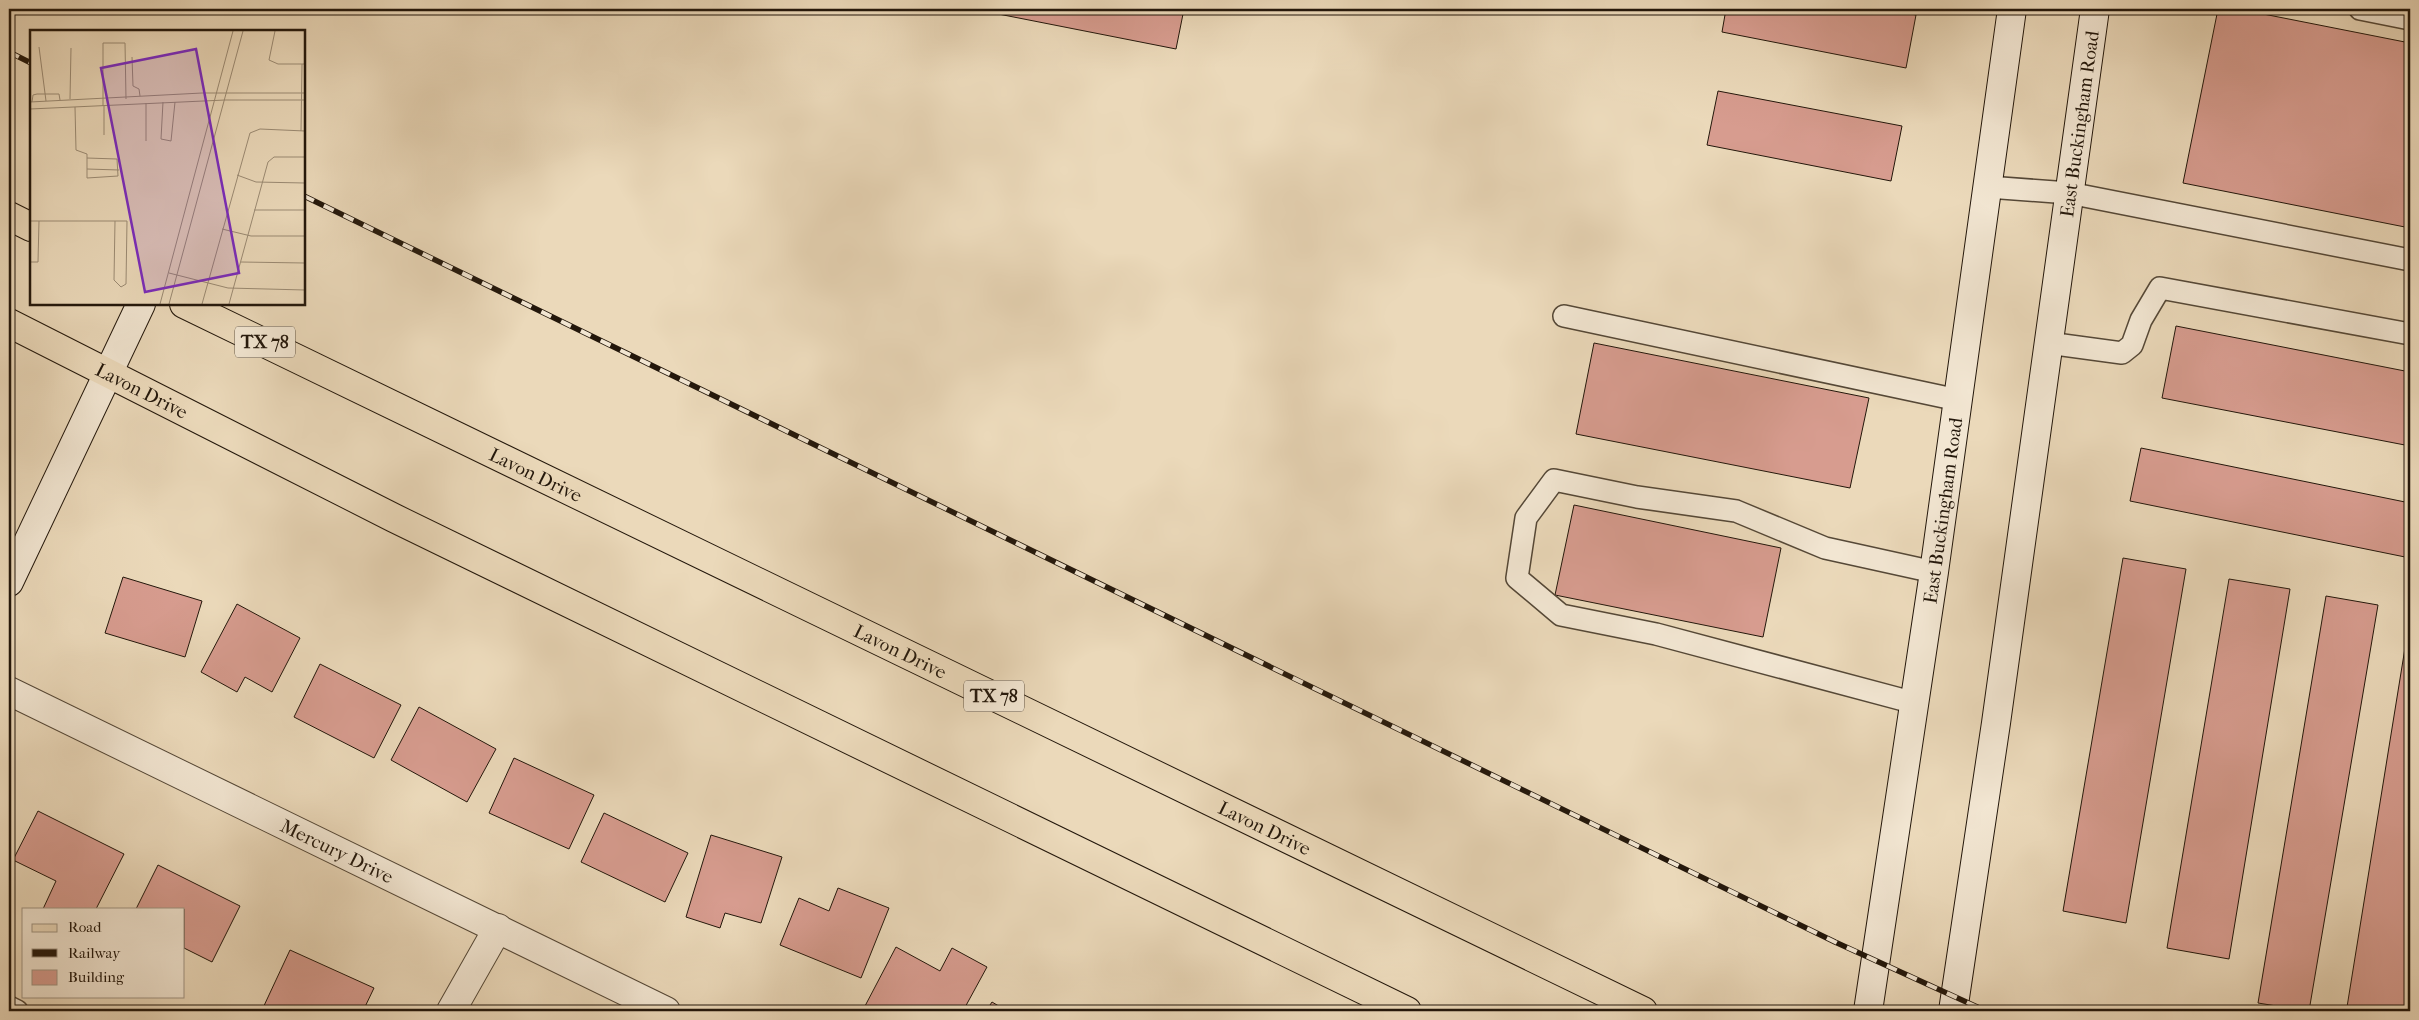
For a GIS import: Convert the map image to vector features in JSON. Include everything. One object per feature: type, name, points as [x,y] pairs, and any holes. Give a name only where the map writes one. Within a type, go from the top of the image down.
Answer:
[{"type":"main road","name":"East Buckingham Road","points":[[1868,1011],[1934,572],[2012,9]]},
{"type":"main road","name":"East Buckingham Road","points":[[1953,1011],[1996,723],[2095,9]]},
{"type":"main road","points":[[9,216],[30,226]]},
{"type":"main road","points":[[9,582],[141,305]]},
{"type":"main road","name":"Lavon Drive","points":[[186,305],[1643,1011]]},
{"type":"main road","name":"Lavon Drive","points":[[9,323],[403,522],[1407,1011]]},
{"type":"main road","name":"Mercury Drive","points":[[9,691],[666,1011]]},
{"type":"main road","points":[[451,1011],[498,928]]},
{"type":"lane","points":[[2360,9],[2410,19]]},
{"type":"lane","points":[[1988,187],[2069,194],[2410,260]]},
{"type":"lane","points":[[2048,343],[2122,353],[2132,345],[2141,320],[2160,288],[2410,334]]},
{"type":"lane","points":[[1564,316],[1958,400]]},
{"type":"lane","points":[[1915,703],[1656,634],[1561,615],[1517,578],[1526,518],[1554,480],[1637,497],[1736,511],[1825,548],[1934,572]]},
{"type":"lane","points":[[9,1008],[17,1011]]},
{"type":"building","points":[[973,9],[1184,9],[1176,49]]},
{"type":"building","points":[[1726,9],[1885,9],[1916,15],[1906,68],[1722,32]]},
{"type":"building","points":[[2218,9],[2238,9],[2410,43],[2410,228],[2183,183]]},
{"type":"building","points":[[1718,91],[1902,126],[1891,181],[1707,145]]},
{"type":"building","points":[[2176,326],[2410,372],[2410,446],[2162,398]]},
{"type":"building","points":[[1594,343],[1869,398],[1850,488],[1576,434]]},
{"type":"building","points":[[2141,448],[2410,503],[2410,558],[2130,501]]},
{"type":"building","points":[[1574,505],[1781,548],[1763,637],[1555,595]]},
{"type":"building","points":[[2123,558],[2186,569],[2126,923],[2063,911]]},
{"type":"building","points":[[123,577],[202,601],[185,657],[105,633]]},
{"type":"building","points":[[2229,579],[2290,589],[2229,959],[2167,948]]},
{"type":"building","points":[[2326,596],[2378,605],[2309,1011],[2307,1011],[2258,1003]]},
{"type":"building","points":[[237,604],[300,638],[272,692],[245,677],[237,692],[201,672]]},
{"type":"building","points":[[2410,617],[2410,1000],[2408,1011],[2371,1011],[2347,1007]]},
{"type":"building","points":[[320,664],[401,705],[374,758],[294,717]]},
{"type":"building","points":[[419,707],[496,749],[467,802],[391,760]]},
{"type":"building","points":[[514,758],[594,795],[569,849],[489,813]]},
{"type":"building","points":[[38,811],[124,854],[97,908],[43,908],[56,881],[13,860]]},
{"type":"building","points":[[604,813],[688,853],[665,902],[581,862]]},
{"type":"building","points":[[711,835],[782,857],[761,923],[725,913],[720,928],[686,917]]},
{"type":"building","points":[[158,865],[240,906],[212,962],[185,948],[185,908],[136,908]]},
{"type":"building","points":[[838,888],[889,908],[861,978],[780,945],[799,898],[829,911]]},
{"type":"building","points":[[896,947],[940,971],[952,948],[987,967],[963,1011],[875,1011],[865,1006]]},
{"type":"building","points":[[290,950],[374,988],[363,1011],[262,1010]]},
{"type":"building","points":[[992,1002],[1007,1011],[986,1011]]},
{"type":"railway","points":[[9,52],[30,62]]},
{"type":"railway","points":[[305,196],[1835,942],[1986,1011]]}]
